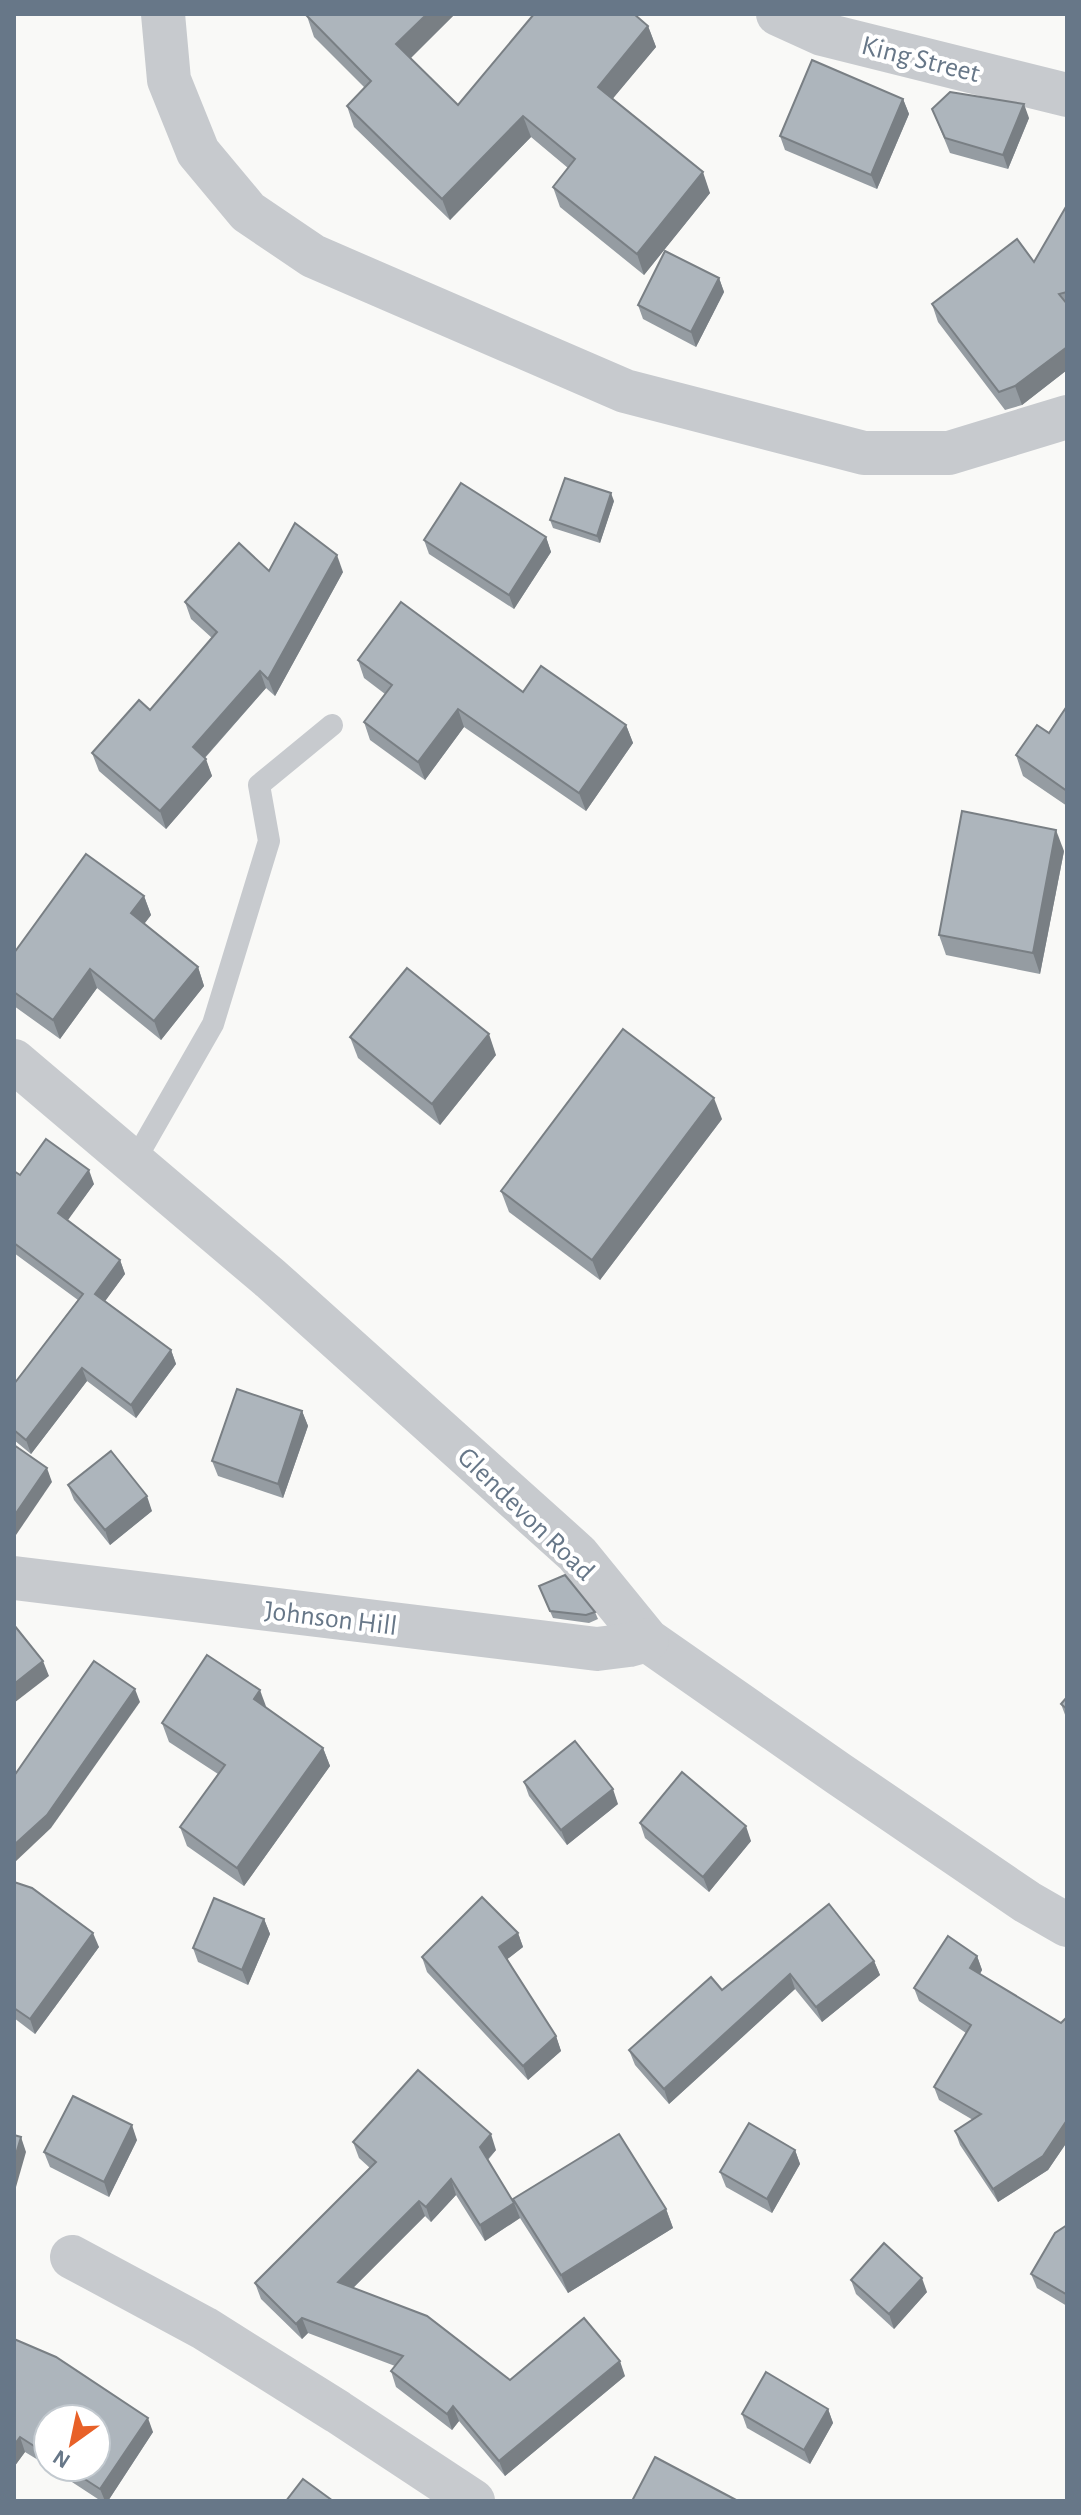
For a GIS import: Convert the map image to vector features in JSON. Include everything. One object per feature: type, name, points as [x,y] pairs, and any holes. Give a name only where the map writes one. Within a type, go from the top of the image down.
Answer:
[{"type":"street","points":[[163,14],[169,80],[198,152],[248,212],[313,256],[625,391],[864,453],[949,453],[1067,417]]},
{"type":"street","name":"King Street","points":[[778,14],[822,34],[1067,95]]},
{"type":"street","name":"Glendevon Road","points":[[14,1061],[271,1279],[577,1554],[647,1640],[851,1783],[1027,1902],[1067,1925]]},
{"type":"street","name":"Johnson Hill","points":[[14,1578],[597,1649],[647,1640]]},
{"type":"street","points":[[72,2257],[204,2328],[473,2501]]},
{"type":"lane","points":[[134,1162],[213,1024],[269,841],[259,785],[332,725]]},
{"type":"building","points":[[427,14],[396,44],[458,105],[534,14],[634,14],[648,26],[598,87],[703,172],[637,254],[553,187],[575,159],[523,116],[442,199],[347,106],[371,81],[307,16]]},
{"type":"building","points":[[812,60],[903,99],[871,175],[780,136]]},
{"type":"building","points":[[950,92],[1024,104],[1003,155],[945,138],[932,109]]},
{"type":"building","points":[[1067,205],[1067,292],[1059,294],[1067,304],[1067,347],[1015,386],[999,392],[932,304],[1017,239],[1034,262]]},
{"type":"building","points":[[665,251],[719,278],[691,332],[638,305]]},
{"type":"building","points":[[565,478],[611,493],[597,536],[550,520]]},
{"type":"building","points":[[461,483],[546,537],[509,595],[424,540]]},
{"type":"building","points":[[295,523],[337,555],[268,679],[260,671],[193,747],[206,759],[160,811],[92,753],[139,700],[150,710],[217,632],[185,602],[239,543],[269,571]]},
{"type":"building","points":[[401,602],[523,692],[541,666],[626,725],[579,793],[458,709],[418,762],[364,722],[392,685],[358,660]]},
{"type":"building","points":[[1067,706],[1067,791],[1016,755],[1037,725],[1049,733]]},
{"type":"building","points":[[962,811],[1056,830],[1033,953],[939,935]]},
{"type":"building","points":[[86,854],[144,896],[131,913],[198,967],[154,1021],[90,969],[53,1020],[14,992],[14,953]]},
{"type":"building","points":[[407,968],[489,1034],[432,1104],[350,1037]]},
{"type":"building","points":[[623,1029],[714,1098],[592,1260],[501,1191]]},
{"type":"building","points":[[46,1139],[89,1170],[58,1213],[120,1260],[95,1294],[171,1350],[131,1405],[82,1368],[26,1440],[14,1430],[14,1384],[83,1294],[14,1243],[14,1171],[20,1175]]},
{"type":"building","points":[[237,1389],[302,1411],[278,1484],[212,1461]]},
{"type":"building","points":[[14,1445],[47,1468],[14,1516]]},
{"type":"building","points":[[111,1451],[147,1496],[105,1530],[68,1485]]},
{"type":"building","points":[[565,1575],[595,1612],[586,1615],[550,1611],[539,1586]]},
{"type":"building","points":[[14,1625],[43,1661],[14,1684]]},
{"type":"building","points":[[207,1655],[260,1690],[254,1699],[323,1748],[237,1868],[180,1827],[225,1765],[162,1723]]},
{"type":"building","points":[[94,1661],[135,1689],[47,1815],[14,1845],[14,1776]]},
{"type":"building","points":[[575,1741],[613,1789],[561,1830],[524,1782]]},
{"type":"building","points":[[682,1772],[746,1826],[703,1877],[640,1823]]},
{"type":"building","points":[[14,1882],[32,1888],[93,1933],[30,2019],[14,2008]]},
{"type":"building","points":[[482,1897],[518,1933],[499,1947],[556,2036],[523,2066],[422,1957]]},
{"type":"building","points":[[214,1898],[264,1919],[242,1970],[193,1948]]},
{"type":"building","points":[[829,1904],[874,1961],[816,2007],[790,1974],[664,2089],[629,2050],[711,1977],[722,1990]]},
{"type":"building","points":[[948,1936],[977,1956],[970,1968],[1061,2023],[1067,2017],[1067,2120],[1043,2156],[993,2189],[955,2131],[981,2114],[934,2087],[971,2025],[914,1988]]},
{"type":"building","points":[[418,2070],[491,2134],[480,2147],[514,2203],[480,2225],[451,2179],[426,2207],[419,2201],[338,2282],[427,2316],[510,2380],[584,2318],[620,2361],[499,2461],[453,2406],[447,2414],[391,2371],[403,2356],[302,2318],[296,2324],[255,2283],[376,2162],[353,2142]]},
{"type":"building","points":[[73,2096],[132,2125],[104,2182],[44,2152]]},
{"type":"building","points":[[749,2123],[795,2150],[767,2199],[720,2172]]},
{"type":"building","points":[[619,2134],[666,2209],[561,2275],[513,2199]]},
{"type":"building","points":[[14,2135],[21,2137],[14,2161]]},
{"type":"building","points":[[1067,2225],[1066,2294],[1031,2274],[1055,2233]]},
{"type":"building","points":[[884,2243],[922,2278],[889,2314],[851,2280]]},
{"type":"building","points":[[14,2339],[56,2357],[148,2418],[112,2471],[112,2403],[32,2403],[32,2445],[20,2437],[14,2445]]},
{"type":"building","points":[[766,2372],[828,2409],[804,2450],[742,2414]]},
{"type":"building","points":[[655,2457],[738,2501],[632,2501]]},
{"type":"building","points":[[303,2479],[333,2501],[286,2501]]}]
